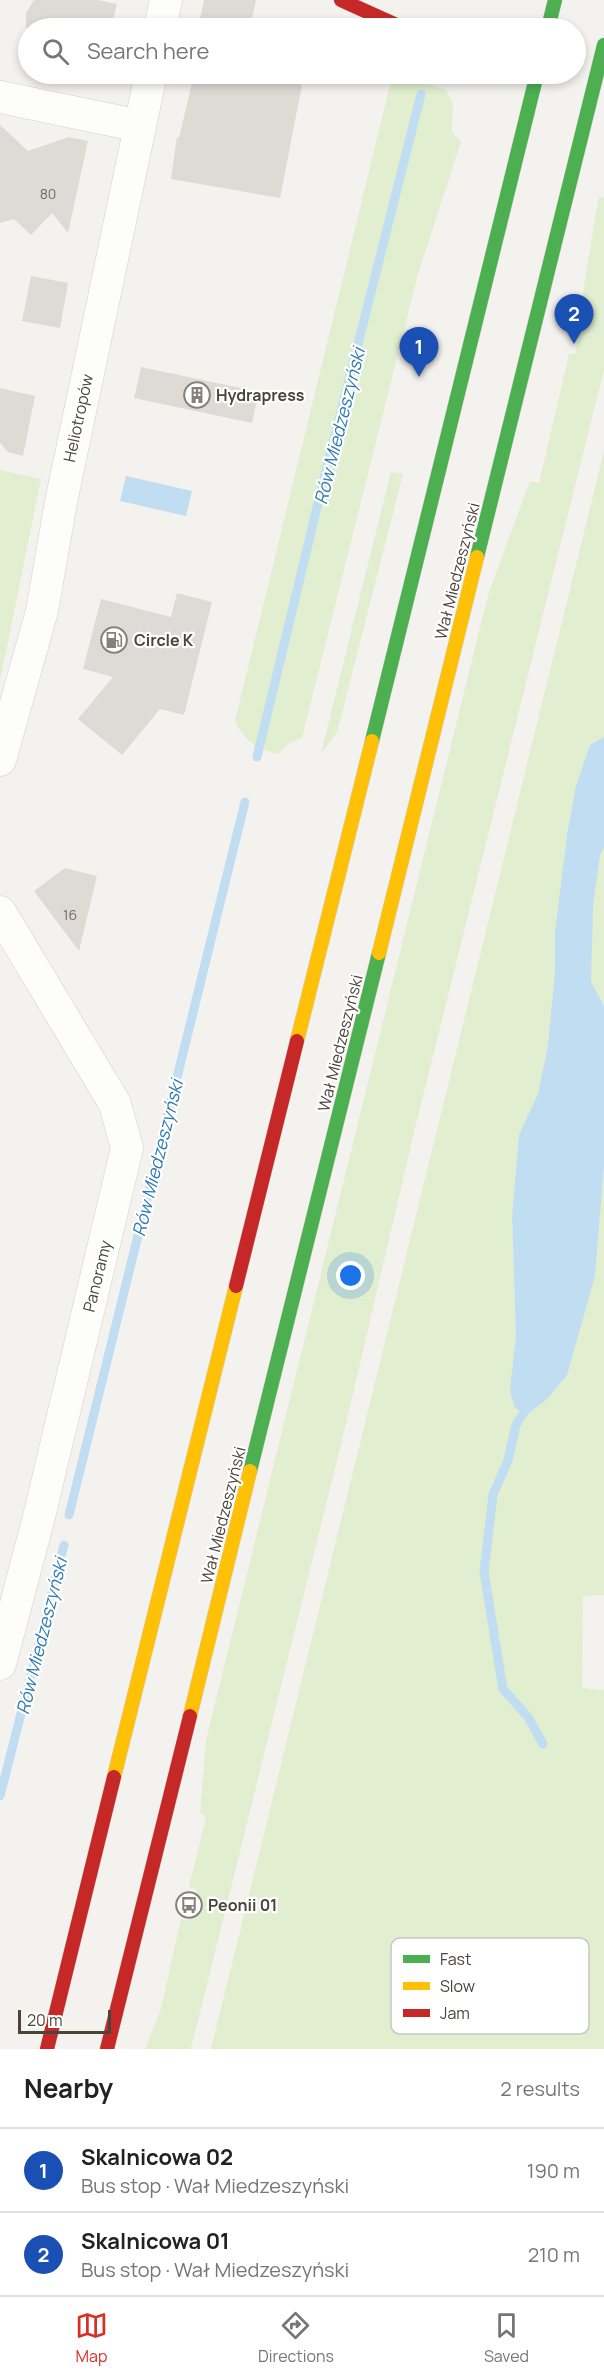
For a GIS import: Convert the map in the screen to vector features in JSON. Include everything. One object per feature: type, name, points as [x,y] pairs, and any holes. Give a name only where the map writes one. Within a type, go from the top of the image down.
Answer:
[{"type":"main road","points":[[341,0],[381,18]]},
{"type":"main road","points":[[550,18],[555,0]]},
{"type":"main road","name":"Wał Miedzeszyński","points":[[107,2049],[604,45]]},
{"type":"main road","points":[[586,77],[596,79]]},
{"type":"main road","points":[[47,2049],[535,84]]},
{"type":"street","points":[[162,18],[166,0]]},
{"type":"street","name":"Heliotropów","points":[[0,760],[42,611],[61,502],[149,84]]},
{"type":"street","points":[[0,97],[140,126]]},
{"type":"street","name":"Panoramy","points":[[0,912],[115,1104],[127,1148],[46,1487],[0,1664]]},
{"type":"green space","points":[[390,84],[427,84],[446,90],[453,104],[452,132],[461,142],[418,274],[302,738],[291,742],[278,754],[252,744],[235,721]]},
{"type":"green space","points":[[599,197],[604,198],[604,370],[415,1128],[344,1432],[191,2049],[145,2049],[161,2009],[181,1919],[189,1921],[197,1889],[189,1887],[206,1817],[200,1813],[206,1740],[488,595],[530,481],[539,483],[569,354],[575,354],[582,321],[578,320]]},
{"type":"green space","points":[[604,451],[604,756],[567,836],[555,948],[570,961],[604,791],[604,1053],[557,1079],[519,1135],[512,1216],[516,1336],[512,1376],[595,1276],[604,1166],[604,1595],[583,1596],[582,1688],[604,1690],[604,2049],[211,2049]]},
{"type":"green space","points":[[0,470],[41,479],[0,681]]},
{"type":"green space","points":[[391,472],[403,474],[340,721],[336,734],[321,753]]},
{"type":"water","points":[[126,476],[192,491],[186,516],[120,501]]},
{"type":"water","points":[[604,737],[604,847],[600,855],[593,906],[591,982],[604,1006],[604,1166],[595,1276],[567,1375],[548,1398],[528,1414],[515,1408],[510,1391],[516,1336],[512,1216],[519,1135],[538,1094],[548,1046],[555,973],[555,932],[567,835],[576,786],[590,745]]},
{"type":"building","points":[[34,0],[98,0],[117,4],[114,18],[26,18],[26,13]]},
{"type":"building","points":[[204,0],[256,0],[252,18],[200,18]]},
{"type":"building","points":[[192,84],[302,85],[280,198],[171,179],[177,137],[179,138]]},
{"type":"building","points":[[0,125],[28,151],[69,137],[88,141],[68,233],[52,213],[31,235],[14,219],[0,223]]},
{"type":"building","points":[[31,276],[68,283],[60,328],[22,321]]},
{"type":"building","name":"Hydrapress","points":[[141,367],[259,392],[252,423],[134,398]]},
{"type":"building","points":[[0,388],[35,396],[23,456],[8,452],[0,443]]},
{"type":"building","points":[[177,593],[212,602],[184,715],[160,709],[122,755],[78,719],[113,677],[83,669],[101,599],[171,617]]},
{"type":"building","points":[[65,868],[97,876],[79,951],[34,891]]},
{"type":"waterway","name":"Rów Miedzeszyński","points":[[257,757],[421,94]]},
{"type":"waterway","name":"Rów Miedzeszyński","points":[[69,1515],[245,802]]},
{"type":"waterway","points":[[526,1401],[524,1412],[516,1425],[508,1460],[493,1495],[484,1572],[503,1689],[528,1717],[543,1744]]},
{"type":"waterway","name":"Rów Miedzeszyński","points":[[0,1796],[64,1545]]},
{"type":"traffic: fast","points":[[550,18],[555,0]]},
{"type":"traffic: fast","points":[[477,557],[604,45]]},
{"type":"traffic: fast","points":[[372,741],[535,84]]},
{"type":"traffic: fast","points":[[250,1471],[379,953]]},
{"type":"traffic: slow","points":[[379,953],[477,557]]},
{"type":"traffic: slow","points":[[297,1041],[372,741]]},
{"type":"traffic: slow","points":[[114,1777],[236,1286]]},
{"type":"traffic: slow","points":[[190,1716],[250,1471]]},
{"type":"traffic: jam","points":[[341,0],[381,18]]},
{"type":"traffic: jam","points":[[236,1286],[297,1041]]},
{"type":"traffic: jam","points":[[107,2049],[190,1716]]},
{"type":"traffic: jam","points":[[47,2049],[114,1777]]},
{"type":"place","name":"Skalnicowa 01","points":[[574,344]]},
{"type":"place","name":"Skalnicowa 02","points":[[419,377]]},
{"type":"place","name":"Hydrapress","points":[[197,395]]},
{"type":"place","name":"Circle K","points":[[114,640]]},
{"type":"place","name":"Peonii 01","points":[[189,1905]]}]
